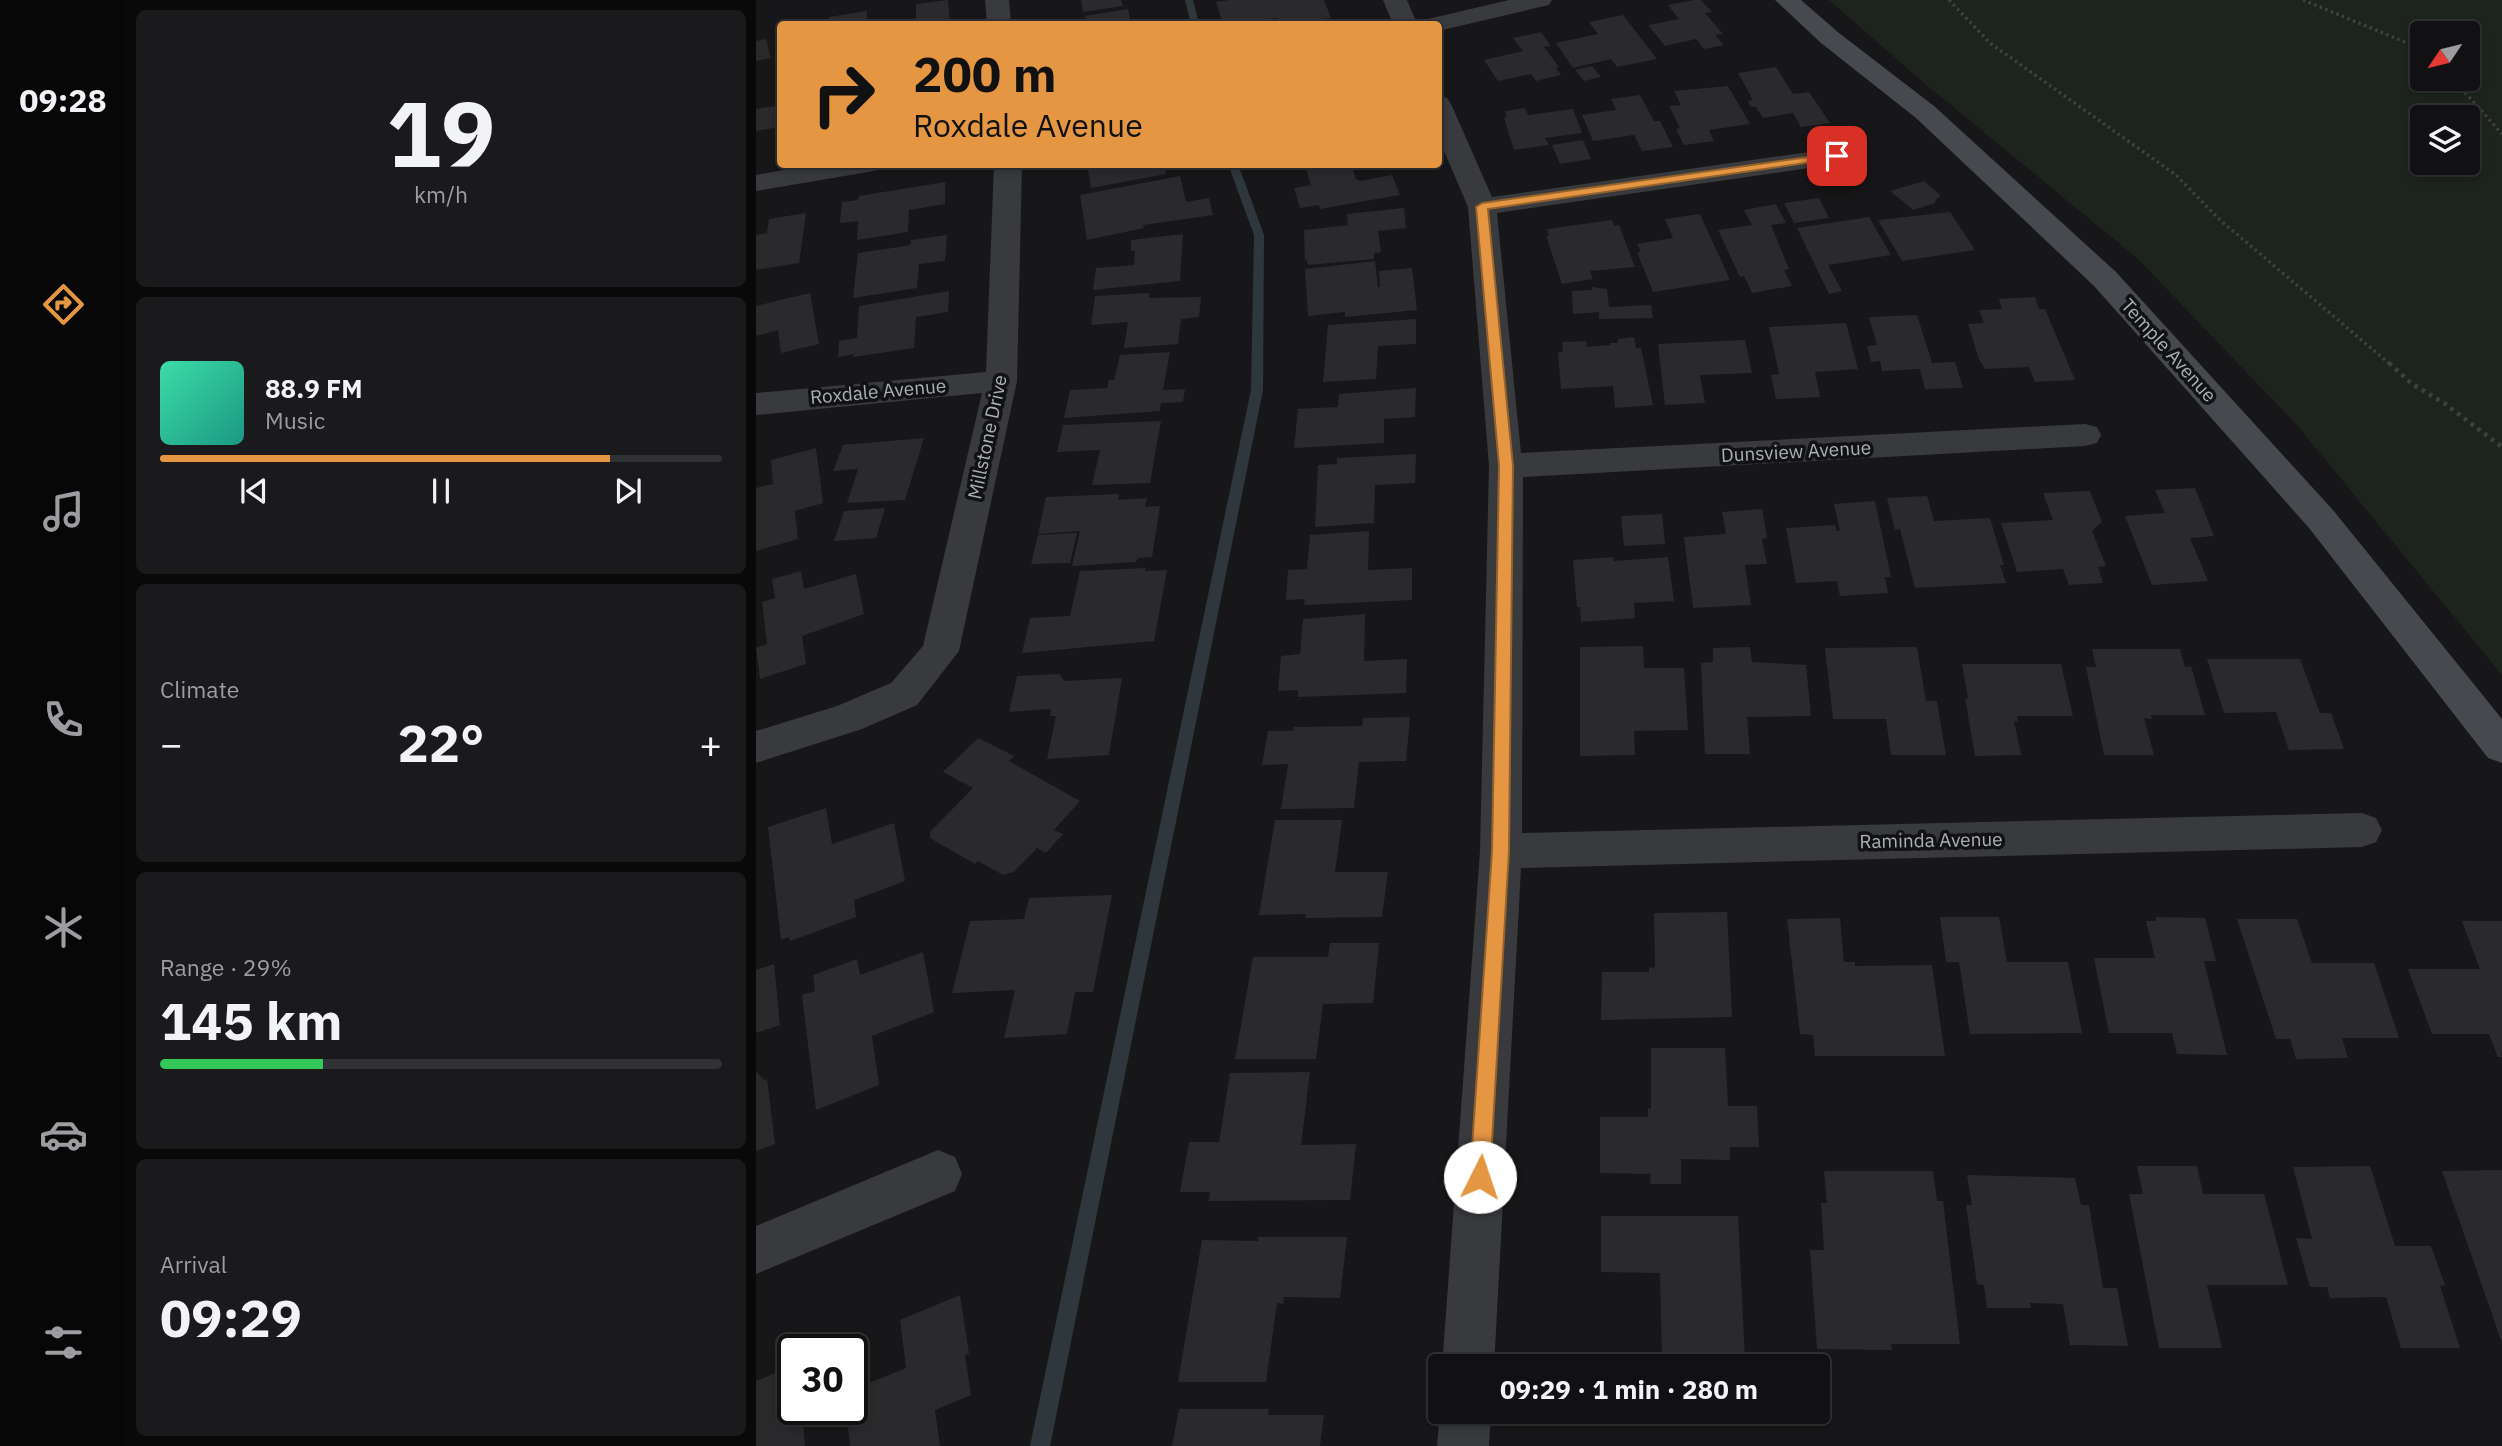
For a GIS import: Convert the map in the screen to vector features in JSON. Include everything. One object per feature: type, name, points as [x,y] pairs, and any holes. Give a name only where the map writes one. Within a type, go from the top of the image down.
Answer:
[{"type":"main road","name":"Temple Avenue","points":[[1787,0],[1830,38],[1925,112],[2105,278],[2321,519],[2502,747]]},
{"type":"street","points":[[997,0],[999,21]]},
{"type":"street","points":[[1395,0],[1404,21]]},
{"type":"street","points":[[1442,23],[1540,0]]},
{"type":"street","points":[[1442,113],[1482,207],[1506,466],[1501,851],[1469,1354]]},
{"type":"street","points":[[1482,207],[1837,156]]},
{"type":"street","points":[[756,183],[844,168]]},
{"type":"street","name":"Millstone Drive","points":[[756,747],[848,718],[904,694],[940,651],[1001,381],[1008,168]]},
{"type":"street","name":"Roxdale Avenue","points":[[756,404],[1001,381]]},
{"type":"street","name":"Dunsview Avenue","points":[[1506,466],[2085,435]]},
{"type":"street","name":"Raminda Avenue","points":[[1501,851],[2362,830]]},
{"type":"street","points":[[756,1250],[939,1174]]},
{"type":"street","points":[[1463,1446],[1464,1424]]},
{"type":"path","points":[[1949,0],[1990,43],[2106,123],[2122,139],[2160,163],[2199,197],[2219,219],[2365,340],[2412,384],[2444,403],[2502,447]]},
{"type":"path","points":[[2303,0],[2410,43]]},
{"type":"path","points":[[2464,91],[2502,134]]},
{"type":"shaded area","points":[[1829,0],[2502,0],[2502,675],[2296,424],[2137,258],[1924,83]]},
{"type":"building","points":[[948,0],[950,21],[904,21],[916,18],[916,4]]},
{"type":"building","points":[[1081,0],[1121,0],[1123,6],[1083,12]]},
{"type":"building","points":[[1324,0],[1331,18],[1305,21],[1278,21],[1277,18],[1222,21],[1216,2]]},
{"type":"building","points":[[1701,0],[1712,12],[1705,13],[1723,34],[1715,35],[1724,45],[1704,49],[1696,39],[1665,46],[1648,25],[1679,19],[1668,5]]},
{"type":"building","points":[[1128,9],[1130,21],[1086,21],[1085,16]]},
{"type":"building","points":[[867,11],[867,21],[829,21],[829,17]]},
{"type":"building","points":[[1623,15],[1657,59],[1617,67],[1611,59],[1573,68],[1556,43],[1598,34],[1589,22]]},
{"type":"building","points":[[1541,32],[1551,46],[1544,47],[1559,67],[1556,68],[1561,75],[1536,81],[1531,74],[1498,81],[1484,60],[1523,51],[1513,38]]},
{"type":"building","points":[[766,39],[771,58],[756,61],[756,41]]},
{"type":"building","points":[[1592,66],[1601,77],[1584,81],[1575,70]]},
{"type":"building","points":[[1776,67],[1793,94],[1809,92],[1830,123],[1801,127],[1793,113],[1763,118],[1756,107],[1751,107],[1748,101],[1753,100],[1738,73]]},
{"type":"building","points":[[1728,86],[1750,124],[1709,130],[1714,141],[1684,145],[1676,129],[1680,128],[1669,106],[1681,105],[1674,91]]},
{"type":"building","points":[[1640,95],[1654,121],[1660,121],[1673,147],[1642,151],[1634,135],[1593,141],[1582,115],[1616,110],[1611,99]]},
{"type":"building","points":[[777,106],[777,128],[756,131],[756,109]]},
{"type":"building","points":[[1525,108],[1528,115],[1573,109],[1582,133],[1545,138],[1549,145],[1514,150],[1504,118],[1507,117],[1505,111]]},
{"type":"building","points":[[1583,140],[1591,159],[1560,164],[1552,145]]},
{"type":"building","points":[[1088,168],[1165,168],[1166,174],[1091,188]]},
{"type":"building","points":[[1306,168],[1352,168],[1356,179],[1360,181],[1392,175],[1400,195],[1320,209],[1319,205],[1300,208],[1294,188],[1311,185]]},
{"type":"building","points":[[1180,176],[1186,202],[1209,198],[1213,215],[1143,225],[1144,228],[1087,240],[1080,195]]},
{"type":"building","points":[[1924,181],[1941,196],[1935,203],[1913,210],[1890,191]]},
{"type":"building","points":[[945,182],[945,204],[909,210],[908,232],[857,240],[858,221],[840,223],[842,202],[858,200],[859,196]]},
{"type":"building","points":[[1819,198],[1829,218],[1794,223],[1784,203]]},
{"type":"building","points":[[1776,204],[1786,223],[1771,225],[1789,269],[1784,270],[1792,286],[1752,293],[1744,276],[1740,277],[1718,230],[1752,225],[1744,210]]},
{"type":"building","points":[[1404,208],[1406,228],[1378,231],[1381,252],[1374,253],[1374,259],[1308,265],[1307,260],[1305,261],[1304,230],[1348,225],[1347,214]]},
{"type":"building","points":[[1950,212],[1975,250],[1902,261],[1878,220]]},
{"type":"building","points":[[806,213],[799,263],[756,270],[756,235],[767,233],[769,219]]},
{"type":"building","points":[[1700,214],[1730,280],[1653,292],[1637,252],[1641,252],[1637,244],[1673,238],[1665,219]]},
{"type":"building","points":[[1869,217],[1891,255],[1828,265],[1842,291],[1829,294],[1797,228]]},
{"type":"building","points":[[1612,220],[1614,226],[1619,225],[1635,267],[1590,271],[1593,279],[1562,284],[1546,236],[1549,236],[1547,229]]},
{"type":"building","points":[[1183,234],[1180,281],[1093,290],[1096,268],[1134,265],[1135,251],[1131,251],[1131,240]]},
{"type":"building","points":[[947,235],[945,261],[919,264],[917,288],[853,298],[858,253],[910,245],[911,240]]},
{"type":"building","points":[[1375,261],[1378,287],[1379,271],[1412,268],[1417,310],[1345,317],[1345,312],[1308,316],[1305,269]]},
{"type":"building","points":[[1592,287],[1607,289],[1609,307],[1651,305],[1653,318],[1599,319],[1599,312],[1573,314],[1572,291],[1592,290]]},
{"type":"building","points":[[949,291],[948,312],[916,317],[914,348],[838,357],[839,341],[857,338],[859,306]]},
{"type":"building","points":[[810,293],[819,344],[781,353],[778,330],[756,336],[756,306]]},
{"type":"building","points":[[1149,293],[1149,298],[1201,297],[1199,317],[1181,319],[1178,344],[1124,348],[1128,322],[1091,325],[1095,296]]},
{"type":"building","points":[[2035,297],[2039,309],[2045,309],[2075,380],[2035,382],[2029,367],[1985,369],[1979,359],[1968,324],[1984,323],[1979,310],[2002,309],[1999,299]]},
{"type":"building","points":[[1917,315],[1932,363],[1955,362],[1963,388],[1925,389],[1920,369],[1882,371],[1880,361],[1871,362],[1867,346],[1877,345],[1869,317]]},
{"type":"building","points":[[1416,319],[1416,344],[1378,346],[1376,379],[1323,382],[1328,325]]},
{"type":"building","points":[[1846,323],[1858,369],[1815,372],[1820,397],[1776,399],[1771,375],[1779,374],[1769,327]]},
{"type":"building","points":[[1634,337],[1636,348],[1641,348],[1653,405],[1615,408],[1613,386],[1561,389],[1558,352],[1563,352],[1562,342],[1586,341],[1587,347],[1610,345],[1618,343],[1618,339]]},
{"type":"building","points":[[1745,340],[1752,373],[1700,375],[1705,403],[1665,405],[1658,344]]},
{"type":"building","points":[[1170,352],[1163,390],[1185,389],[1183,402],[1161,403],[1160,411],[1064,418],[1070,390],[1107,388],[1109,380],[1114,380],[1120,355]]},
{"type":"building","points":[[1416,388],[1415,417],[1384,419],[1384,443],[1294,448],[1298,409],[1338,407],[1339,394]]},
{"type":"building","points":[[1161,421],[1150,483],[1092,485],[1100,450],[1057,452],[1063,425]]},
{"type":"building","points":[[924,438],[905,500],[847,503],[858,469],[833,471],[843,445]]},
{"type":"building","points":[[816,448],[823,503],[795,511],[798,539],[756,551],[756,488],[773,484],[771,460]]},
{"type":"building","points":[[1416,454],[1415,483],[1375,485],[1374,523],[1315,527],[1318,465],[1337,464],[1337,458]]},
{"type":"building","points":[[2195,488],[2214,536],[2190,538],[2208,581],[2152,585],[2125,516],[2165,513],[2155,490]]},
{"type":"building","points":[[2090,491],[2102,522],[2092,531],[2106,566],[2098,567],[2103,583],[2069,585],[2063,569],[2017,572],[2001,523],[2053,520],[2043,493]]},
{"type":"building","points":[[1119,494],[1118,500],[1147,498],[1145,507],[1160,506],[1152,557],[1138,558],[1136,562],[1072,566],[1080,531],[1038,534],[1046,497]]},
{"type":"building","points":[[1927,496],[1934,521],[1990,518],[2004,565],[2000,565],[2006,583],[1915,588],[1900,529],[1895,530],[1887,498]]},
{"type":"building","points":[[1875,501],[1891,577],[1885,577],[1888,593],[1840,596],[1837,581],[1796,583],[1786,528],[1835,525],[1837,531],[1840,531],[1834,504]]},
{"type":"building","points":[[885,508],[876,538],[834,541],[844,511]]},
{"type":"building","points":[[1762,509],[1767,538],[1762,539],[1767,564],[1745,565],[1751,605],[1693,608],[1684,537],[1726,534],[1722,512]]},
{"type":"building","points":[[1662,514],[1665,544],[1624,546],[1621,516]]},
{"type":"building","points":[[1369,531],[1368,570],[1412,568],[1412,600],[1304,605],[1305,599],[1286,600],[1288,570],[1307,569],[1310,535]]},
{"type":"building","points":[[1077,533],[1070,563],[1031,564],[1038,535]]},
{"type":"building","points":[[1613,557],[1614,561],[1668,557],[1674,601],[1634,603],[1635,618],[1581,622],[1573,560]]},
{"type":"building","points":[[1146,568],[1145,571],[1167,570],[1154,641],[1022,653],[1030,618],[1070,616],[1080,571]]},
{"type":"building","points":[[801,571],[804,589],[856,574],[864,614],[802,636],[806,664],[760,679],[756,648],[767,644],[762,602],[775,598],[772,579]]},
{"type":"building","points":[[1365,614],[1364,661],[1407,659],[1406,693],[1298,697],[1298,690],[1278,691],[1281,656],[1300,654],[1303,619]]},
{"type":"building","points":[[1643,646],[1644,668],[1684,668],[1688,730],[1634,731],[1635,755],[1580,756],[1580,647]]},
{"type":"building","points":[[1750,647],[1752,662],[1806,665],[1811,716],[1747,717],[1750,754],[1705,754],[1701,663],[1713,662],[1713,648]]},
{"type":"building","points":[[1917,647],[1926,701],[1937,701],[1946,755],[1891,755],[1886,719],[1833,719],[1825,648]]},
{"type":"building","points":[[2092,649],[2180,649],[2185,667],[2191,666],[2205,715],[2151,715],[2152,719],[2144,718],[2154,755],[2104,755],[2086,667],[2096,667]]},
{"type":"building","points":[[2207,659],[2300,659],[2320,713],[2331,713],[2344,749],[2289,750],[2276,712],[2224,713]]},
{"type":"building","points":[[1962,664],[2061,664],[2073,716],[2017,716],[2018,721],[2014,721],[2021,755],[1975,756]]},
{"type":"building","points":[[1060,674],[1064,681],[1122,678],[1109,755],[1047,759],[1056,716],[1050,716],[1051,709],[1009,712],[1017,676]]},
{"type":"building","points":[[1410,717],[1406,761],[1359,762],[1354,808],[1281,809],[1288,764],[1262,765],[1268,731],[1293,731],[1294,727],[1362,726],[1363,718]]},
{"type":"building","points":[[978,738],[1014,756],[1009,761],[1080,801],[1054,830],[1063,834],[1046,853],[1037,848],[1014,872],[1003,875],[978,861],[975,864],[930,838],[930,832],[973,788],[943,772]]},
{"type":"building","points":[[826,808],[832,844],[894,823],[905,881],[854,900],[856,917],[790,941],[789,937],[781,940],[768,827]]},
{"type":"building","points":[[1275,820],[1342,820],[1335,872],[1388,872],[1382,917],[1305,918],[1306,914],[1259,915]]},
{"type":"building","points":[[1112,895],[1093,992],[1075,992],[1067,1034],[1004,1038],[1015,990],[952,993],[970,921],[1024,919],[1029,898]]},
{"type":"building","points":[[1727,912],[1732,1017],[1601,1020],[1602,972],[1649,972],[1649,968],[1655,967],[1654,913]]},
{"type":"building","points":[[1940,917],[1999,917],[2007,962],[2068,962],[2082,1033],[1970,1034],[1959,962],[1946,962]]},
{"type":"building","points":[[2156,917],[2205,918],[2216,961],[2204,961],[2227,1055],[2177,1054],[2172,1033],[2109,1033],[2094,958],[2155,958],[2146,921],[2156,921]]},
{"type":"building","points":[[1840,918],[1844,962],[1855,962],[1855,966],[1932,965],[1945,1056],[1815,1056],[1813,1035],[1800,1034],[1787,919]]},
{"type":"building","points":[[2237,919],[2297,919],[2312,963],[2374,963],[2399,1038],[2342,1038],[2348,1058],[2296,1059],[2290,1039],[2276,1039]]},
{"type":"building","points":[[2462,921],[2502,921],[2502,1057],[2498,1057],[2489,1034],[2432,1034],[2408,969],[2480,969]]},
{"type":"building","points":[[1330,943],[1379,943],[1373,1003],[1323,1004],[1316,1059],[1235,1059],[1253,957],[1328,957]]},
{"type":"building","points":[[923,952],[934,1012],[872,1036],[879,1085],[816,1110],[802,995],[815,991],[813,975],[857,959],[860,975]]},
{"type":"building","points":[[774,964],[780,1025],[756,1033],[756,970]]},
{"type":"building","points":[[1651,1048],[1725,1048],[1728,1106],[1757,1106],[1759,1147],[1730,1147],[1730,1160],[1681,1159],[1681,1184],[1650,1184],[1651,1174],[1600,1173],[1600,1117],[1648,1117],[1648,1108],[1651,1109]]},
{"type":"building","points":[[756,1071],[764,1080],[767,1079],[775,1144],[756,1151]]},
{"type":"building","points":[[1310,1072],[1301,1145],[1356,1144],[1350,1200],[1209,1201],[1210,1192],[1180,1192],[1189,1142],[1219,1142],[1230,1073]]},
{"type":"building","points":[[2137,1166],[2197,1166],[2203,1194],[2264,1194],[2288,1285],[2207,1285],[2222,1348],[2159,1348],[2129,1194],[2143,1194]]},
{"type":"building","points":[[2370,1166],[2395,1246],[2431,1246],[2445,1285],[2440,1286],[2460,1348],[2401,1348],[2386,1297],[2330,1298],[2327,1287],[2310,1287],[2296,1238],[2312,1239],[2293,1167]]},
{"type":"building","points":[[2502,1170],[2502,1343],[2442,1171]]},
{"type":"building","points":[[1824,1171],[1933,1171],[1937,1201],[1943,1201],[1960,1344],[1891,1344],[1892,1350],[1817,1349],[1810,1250],[1824,1250],[1821,1203],[1827,1203]]},
{"type":"building","points":[[1967,1175],[2075,1178],[2081,1205],[2089,1205],[2103,1288],[2117,1288],[2128,1346],[2070,1345],[2063,1304],[2030,1303],[2031,1308],[1987,1308],[1984,1285],[1977,1284],[1966,1205],[1972,1205]]},
{"type":"building","points":[[1601,1216],[1738,1216],[1745,1354],[1662,1354],[1660,1273],[1601,1272]]},
{"type":"building","points":[[1258,1237],[1347,1237],[1340,1298],[1284,1297],[1283,1304],[1277,1303],[1266,1382],[1178,1382],[1202,1240],[1258,1241]]},
{"type":"building","points":[[960,1295],[969,1354],[965,1355],[971,1395],[935,1410],[940,1446],[850,1446],[848,1425],[868,1425],[868,1383],[906,1368],[900,1320]]},
{"type":"building","points":[[777,1372],[777,1425],[803,1425],[805,1446],[756,1446],[756,1381]]},
{"type":"building","points":[[1179,1409],[1269,1409],[1268,1415],[1324,1415],[1320,1446],[1172,1446]]},
{"type":"waterway","points":[[1189,0],[1194,21]]},
{"type":"waterway","points":[[1040,1446],[1257,390],[1259,235],[1234,168]]},
{"type":"route","points":[[1480,1177],[1501,851],[1506,466],[1482,207],[1837,156]]}]
